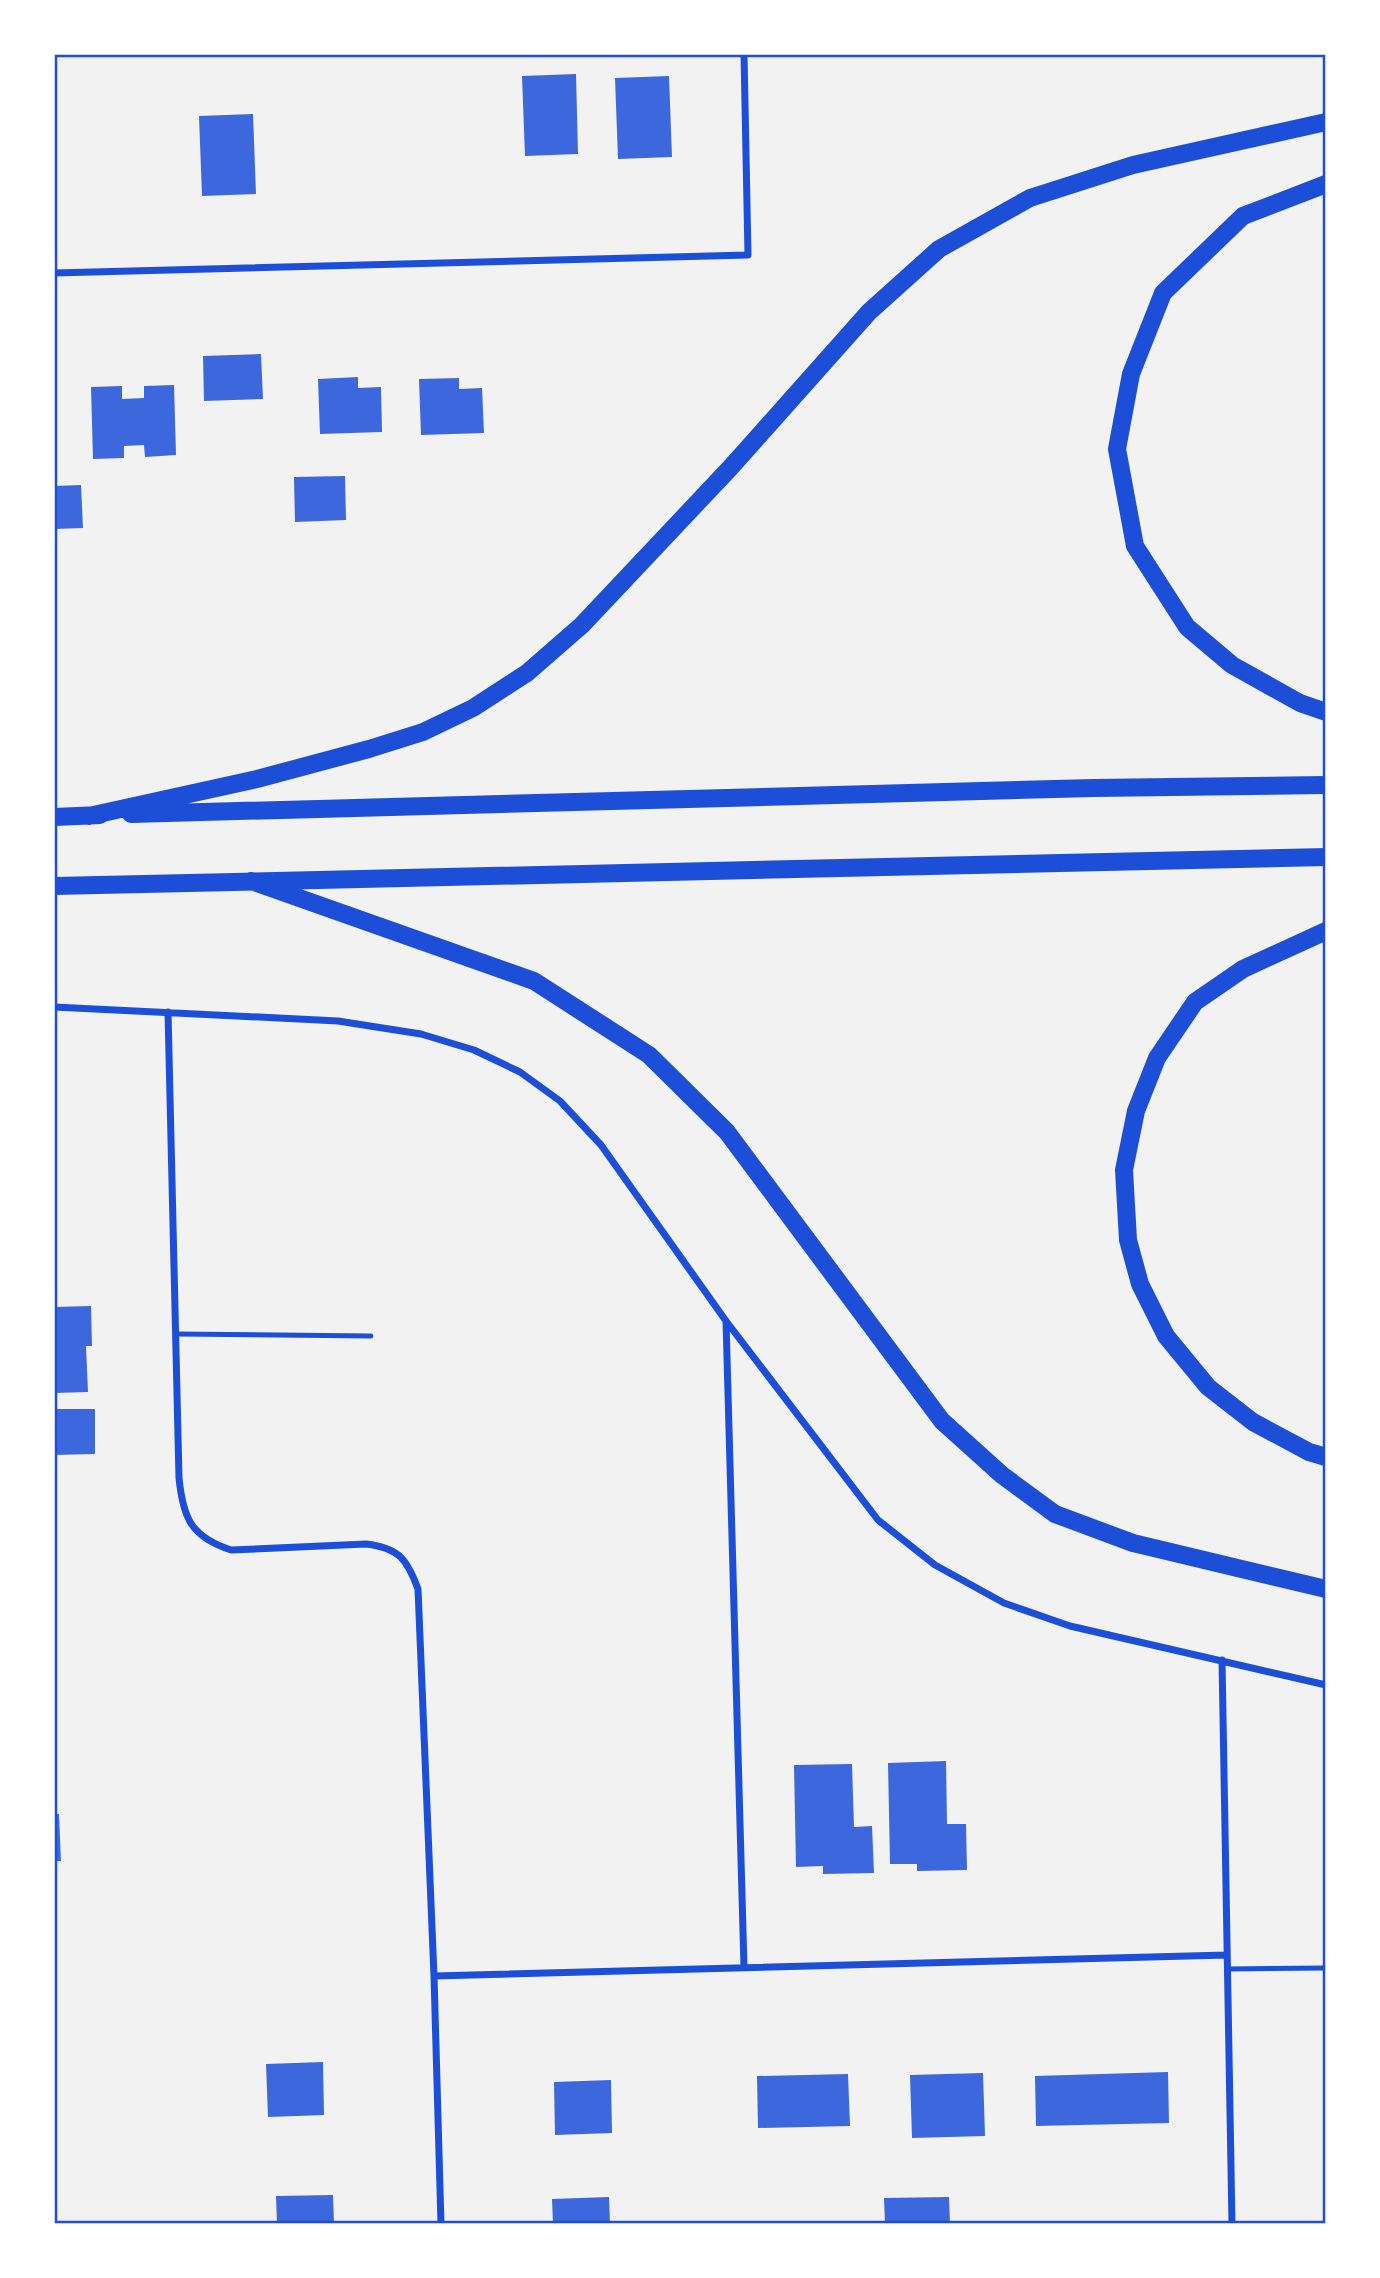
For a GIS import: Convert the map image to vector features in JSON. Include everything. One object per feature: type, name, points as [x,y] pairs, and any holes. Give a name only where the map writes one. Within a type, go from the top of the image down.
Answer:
[{"type":"main road","points":[[89,816],[257,779],[369,749],[423,732],[473,708],[527,673],[582,625],[731,467],[869,313],[939,249],[1030,198],[1133,165],[1326,122]]},
{"type":"main road","points":[[1326,184],[1243,216],[1163,293],[1131,374],[1117,449],[1135,546],[1187,627],[1232,665],[1300,703],[1326,712]]},
{"type":"main road","points":[[54,817],[1093,788],[1326,785]]},
{"type":"main road","points":[[54,886],[1326,857]]},
{"type":"main road","points":[[251,881],[534,981],[649,1055],[727,1132],[942,1420],[1002,1475],[1055,1514],[1133,1543],[1326,1589]]},
{"type":"main road","points":[[1326,931],[1242,969],[1195,1002],[1157,1058],[1136,1111],[1124,1170],[1128,1240],[1140,1284],[1166,1336],[1208,1387],[1253,1422],[1308,1452],[1326,1458]]},
{"type":"street","points":[[54,273],[748,255],[744,54]]},
{"type":"street","points":[[54,1007],[338,1021],[421,1034],[474,1050],[520,1072],[560,1101],[601,1145],[726,1321],[878,1520],[935,1565],[1004,1603],[1069,1626],[1326,1685]]},
{"type":"street","points":[[168,1012],[181,1501],[187,1517],[199,1534],[211,1544],[231,1550],[366,1544],[382,1546],[397,1552],[405,1561],[418,1589],[441,2224]]},
{"type":"street","points":[[726,1321],[744,1967]]},
{"type":"street","points":[[1222,1660],[1232,2224]]},
{"type":"street","points":[[434,1976],[1227,1955]]},
{"type":"lane","points":[[176,1334],[371,1336]]},
{"type":"lane","points":[[1227,1969],[1326,1968]]},
{"type":"building","points":[[576,74],[578,154],[525,156],[522,76]]},
{"type":"building","points":[[669,76],[672,157],[618,159],[615,78]]},
{"type":"building","points":[[253,114],[256,194],[202,196],[199,116]]},
{"type":"building","points":[[261,354],[263,399],[204,401],[203,356]]},
{"type":"building","points":[[358,377],[358,388],[381,387],[382,432],[320,434],[318,379]]},
{"type":"building","points":[[459,378],[459,389],[482,388],[484,433],[421,435],[419,379]]},
{"type":"building","points":[[174,385],[176,455],[145,457],[144,445],[124,446],[124,458],[93,459],[91,387],[122,386],[122,399],[144,398],[144,386]]},
{"type":"building","points":[[345,476],[346,520],[295,522],[294,477]]},
{"type":"building","points":[[81,485],[83,528],[54,529],[54,486]]},
{"type":"building","points":[[91,1306],[92,1346],[86,1346],[88,1392],[54,1393],[54,1307]]},
{"type":"building","points":[[54,1409],[95,1409],[95,1454],[54,1455]]},
{"type":"building","points":[[946,1761],[947,1824],[966,1824],[967,1870],[917,1871],[917,1864],[890,1864],[888,1763]]},
{"type":"building","points":[[852,1764],[854,1827],[872,1826],[874,1873],[823,1874],[823,1866],[796,1867],[794,1765]]},
{"type":"building","points":[[54,1814],[59,1814],[61,1861],[54,1861]]},
{"type":"building","points":[[323,2062],[324,2115],[268,2117],[266,2064]]},
{"type":"building","points":[[1168,2072],[1169,2123],[1036,2126],[1035,2076]]},
{"type":"building","points":[[983,2073],[985,2136],[912,2138],[910,2075]]},
{"type":"building","points":[[848,2074],[850,2126],[758,2128],[757,2076]]},
{"type":"building","points":[[611,2080],[612,2133],[555,2135],[554,2082]]},
{"type":"building","points":[[333,2195],[334,2224],[277,2224],[276,2196]]},
{"type":"building","points":[[609,2197],[610,2224],[553,2224],[552,2199]]},
{"type":"building","points":[[949,2197],[950,2224],[885,2224],[884,2198]]}]
